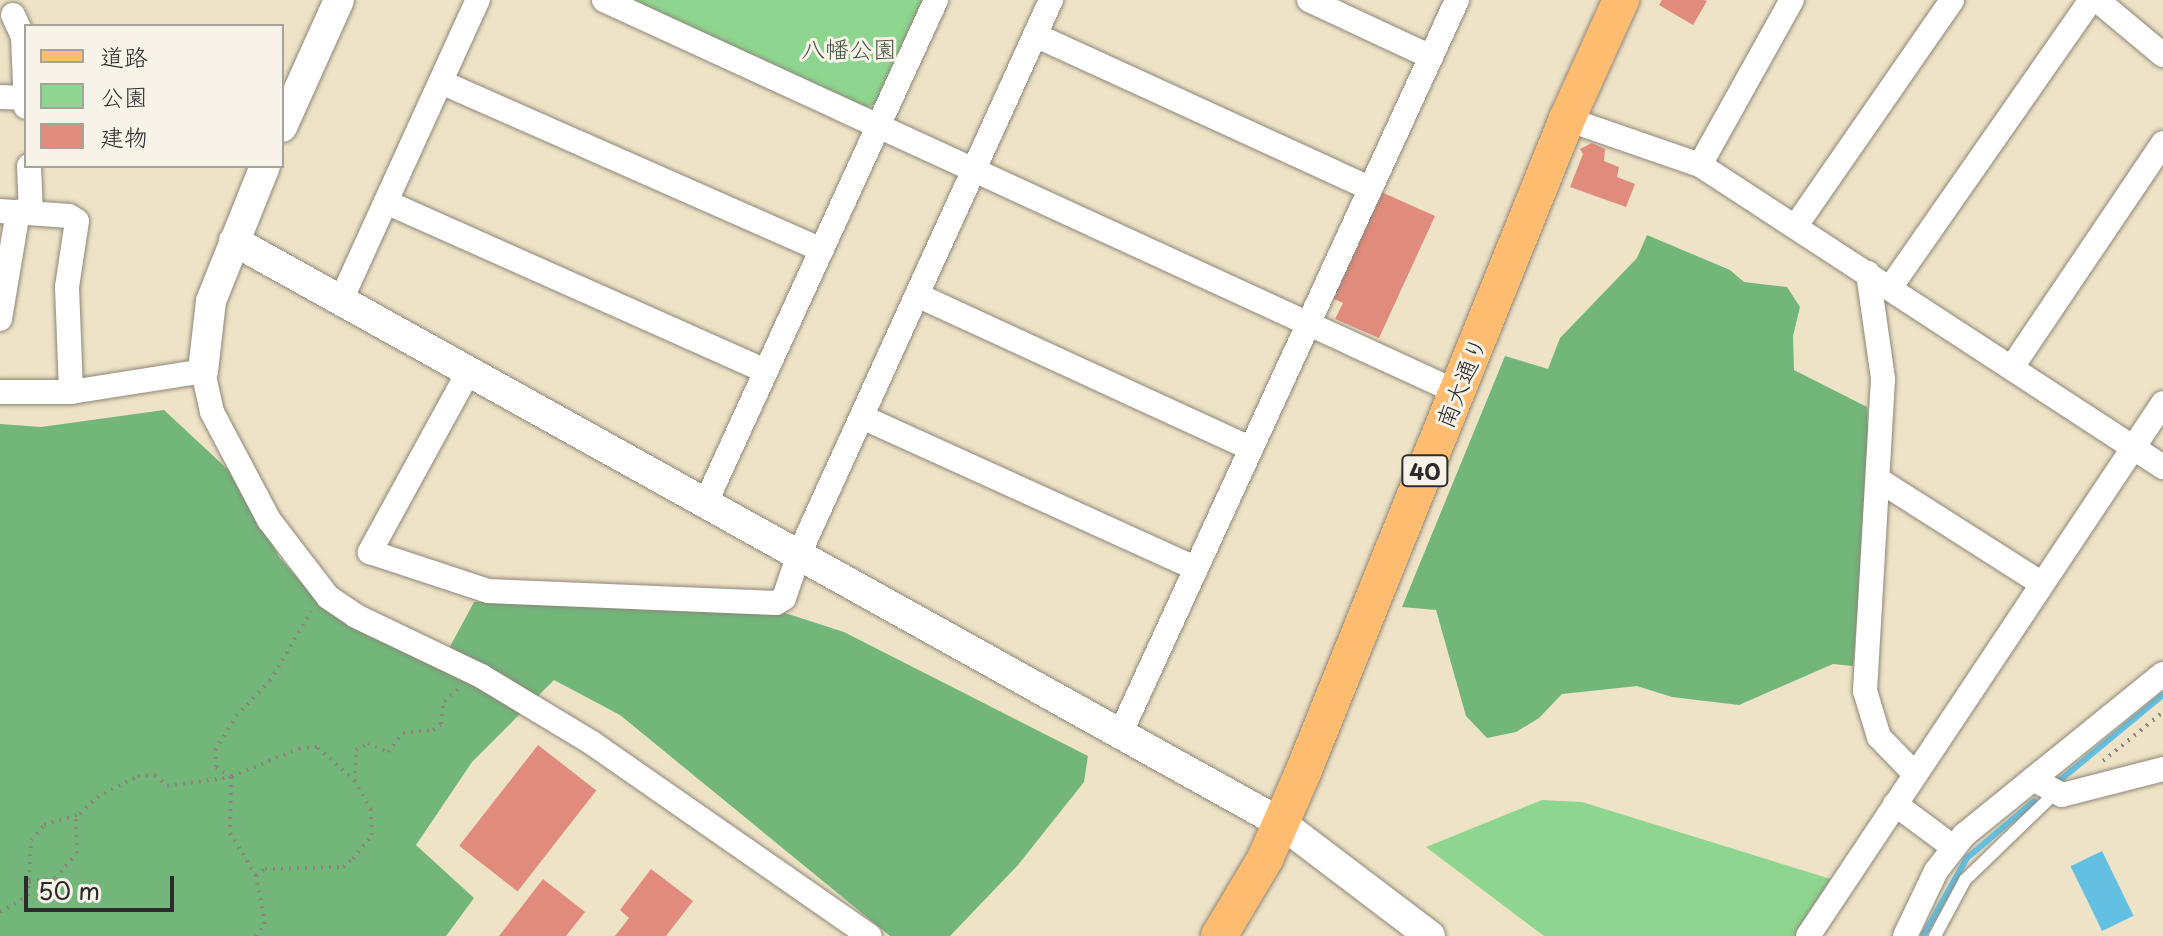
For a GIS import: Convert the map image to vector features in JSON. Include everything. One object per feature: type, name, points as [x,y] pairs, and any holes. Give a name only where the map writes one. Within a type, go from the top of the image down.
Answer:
[{"type":"main road","name":"南大通り","points":[[1219,936],[1281,823],[1567,119],[1621,0]]},
{"type":"street","points":[[284,123],[339,0]]},
{"type":"street","points":[[341,300],[478,0]]},
{"type":"street","points":[[604,0],[1457,392]]},
{"type":"street","points":[[706,502],[936,0]]},
{"type":"street","points":[[470,369],[370,552],[488,591],[776,603],[784,598],[799,554],[1051,0]]},
{"type":"street","points":[[1309,0],[1431,57]]},
{"type":"street","points":[[1121,732],[1457,0]]},
{"type":"street","points":[[1700,165],[1792,0]]},
{"type":"street","points":[[1795,227],[1952,0]]},
{"type":"street","points":[[1890,288],[2091,0]]},
{"type":"street","points":[[2097,0],[2163,55]]},
{"type":"street","points":[[13,15],[23,36],[24,67]]},
{"type":"street","points":[[1035,35],[1369,188]]},
{"type":"street","points":[[441,82],[822,250]]},
{"type":"street","points":[[0,97],[24,98]]},
{"type":"street","points":[[1567,119],[1700,165],[2163,467]]},
{"type":"street","points":[[2012,367],[2163,143]]},
{"type":"street","points":[[0,319],[17,212],[28,168]]},
{"type":"street","points":[[264,168],[211,301],[203,371],[212,412],[269,520],[324,593],[356,616],[481,676],[592,743],[870,936]]},
{"type":"street","points":[[386,202],[766,371]]},
{"type":"street","points":[[17,212],[77,221],[67,287],[71,392]]},
{"type":"street","points":[[234,241],[470,369],[1281,823],[1413,931]]},
{"type":"street","points":[[1868,273],[1883,379],[1865,691],[1879,737],[1914,773]]},
{"type":"street","points":[[917,295],[1250,448]]},
{"type":"street","points":[[0,392],[71,392],[203,371]]},
{"type":"street","points":[[1808,936],[2163,403]]},
{"type":"street","points":[[862,417],[1195,568]]},
{"type":"street","points":[[1879,480],[2042,584]]},
{"type":"street","points":[[1905,936],[1953,847],[2163,674]]},
{"type":"street","points":[[2033,779],[2055,793],[2093,789],[2163,769]]},
{"type":"street","points":[[1895,804],[1953,847]]},
{"type":"lane","points":[[1935,936],[1965,880],[2055,793]]},
{"type":"path","points":[[231,777],[216,767],[215,750],[236,716],[270,681],[324,593]]},
{"type":"path","points":[[355,781],[356,750],[368,743],[388,752],[403,733],[433,730],[441,724],[444,701],[481,676]]},
{"type":"path","points":[[2093,789],[2089,771],[2163,712]]},
{"type":"path","points":[[0,912],[28,896],[31,840],[44,825],[76,815],[138,776],[155,775],[167,786],[231,777],[300,748],[317,747],[355,781],[371,810],[372,835],[343,867],[265,869],[256,876]]},
{"type":"path","points":[[231,777],[230,833],[256,876],[265,924],[255,936]]},
{"type":"path","points":[[29,882],[55,878],[77,853],[76,815]]},
{"type":"green space","name":"八幡公園","points":[[627,0],[924,0],[877,103],[863,109]]},
{"type":"green space","points":[[1647,235],[1730,270],[1744,282],[1787,287],[1800,307],[1793,336],[1794,370],[1867,407],[1870,474],[1853,666],[1833,664],[1739,705],[1672,697],[1637,686],[1562,694],[1539,718],[1516,732],[1487,738],[1466,716],[1436,610],[1402,607],[1505,356],[1548,369],[1560,338],[1637,258]]},
{"type":"green space","points":[[164,410],[237,478],[279,557],[309,591],[439,667],[474,602],[556,599],[782,612],[844,632],[1088,756],[1084,782],[1018,865],[950,936],[890,936],[620,715],[554,680],[472,762],[416,845],[474,898],[446,936],[0,936],[0,424],[41,427]]},
{"type":"green space","points":[[1542,800],[1582,802],[1834,880],[1797,936],[1544,936],[1426,847]]},
{"type":"water","points":[[2102,851],[2134,916],[2102,931],[2071,866]]},
{"type":"building","points":[[1662,0],[1707,1],[1693,25],[1659,5]]},
{"type":"building","points":[[1592,143],[1605,149],[1604,161],[1619,167],[1617,177],[1635,184],[1626,207],[1570,187],[1583,154],[1580,149]]},
{"type":"building","points":[[1379,191],[1435,216],[1379,338],[1335,319],[1343,303],[1330,297]]},
{"type":"building","points":[[538,745],[596,791],[518,891],[459,846]]},
{"type":"building","points":[[651,869],[693,901],[666,936],[615,936],[629,918],[620,910]]},
{"type":"building","points":[[543,879],[585,912],[566,936],[499,936]]},
{"type":"waterway","points":[[2059,781],[2163,695]]},
{"type":"waterway","points":[[1923,936],[1967,858],[2034,801]]}]
